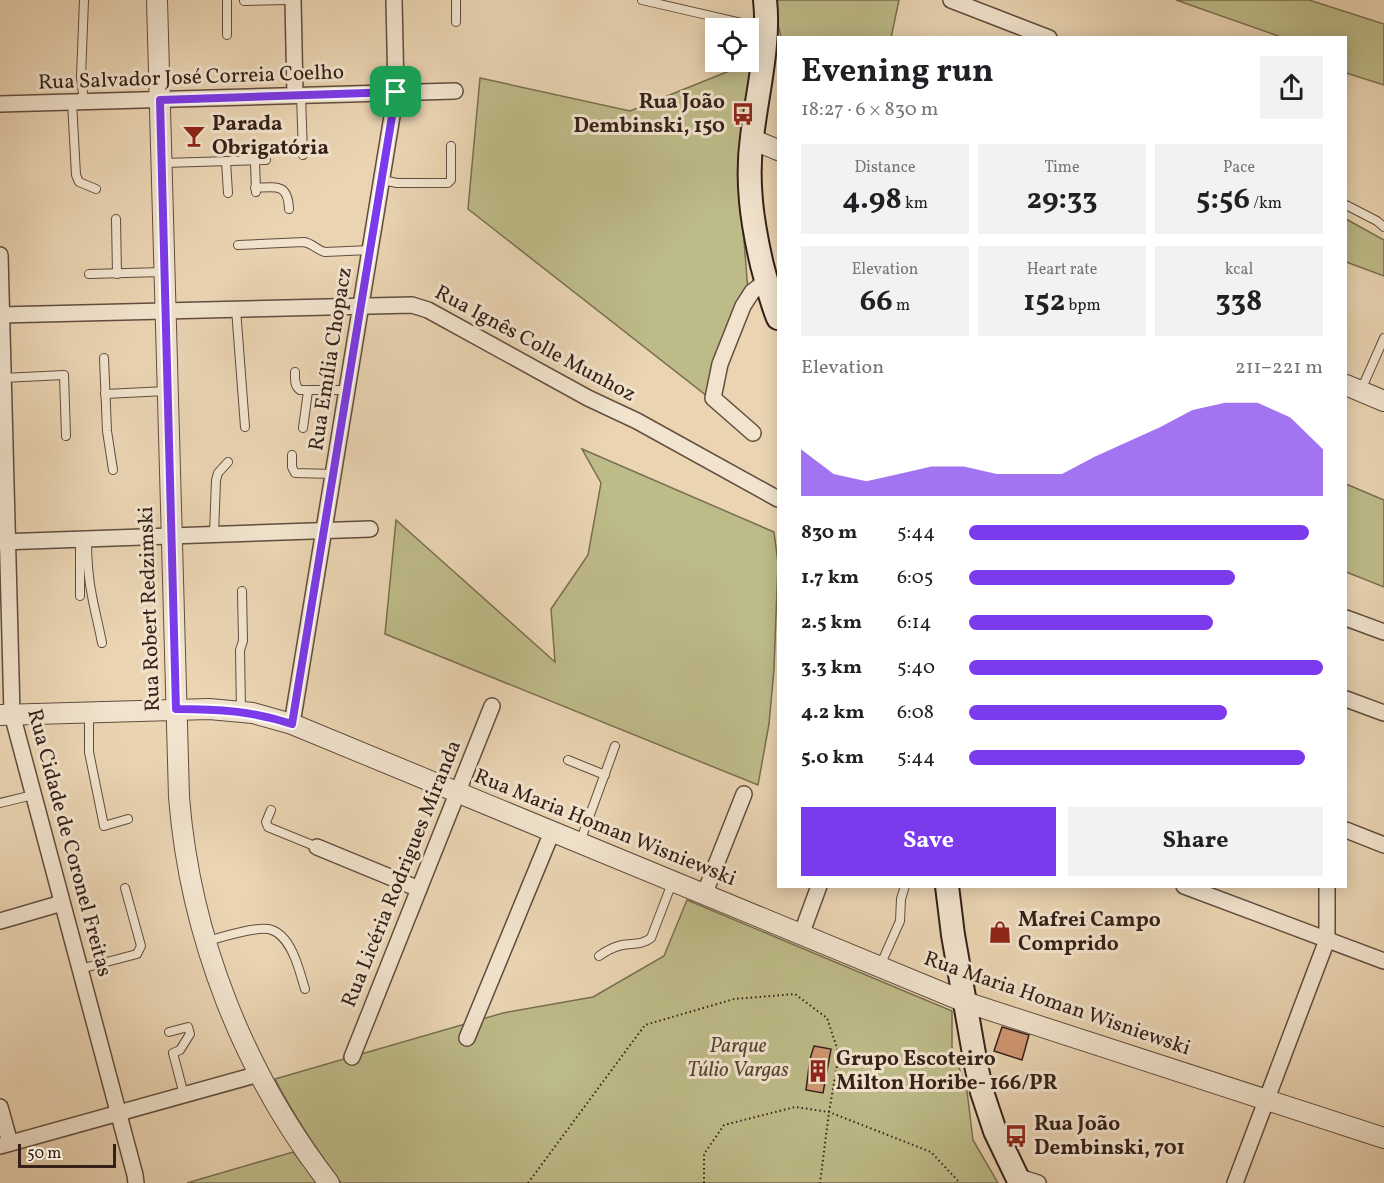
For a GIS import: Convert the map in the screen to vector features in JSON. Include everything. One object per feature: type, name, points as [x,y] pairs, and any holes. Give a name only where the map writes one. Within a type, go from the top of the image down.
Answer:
[{"type":"main road","points":[[765,0],[766,29],[751,139],[749,187],[757,245],[777,315]]},
{"type":"main road","points":[[946,888],[976,1065],[989,1114],[1018,1179]]},
{"type":"street","name":"Rua Robert Redzimski","points":[[157,0],[181,822],[190,876],[207,942],[230,1011],[276,1105],[329,1183]]},
{"type":"street","points":[[293,0],[298,95]]},
{"type":"street","name":"Rua Emília Chopacz","points":[[292,724],[396,92],[394,0]]},
{"type":"street","points":[[951,0],[1043,36]]},
{"type":"street","name":"Rua Salvador José Correia Coelho","points":[[0,104],[455,91]]},
{"type":"street","points":[[751,139],[777,150]]},
{"type":"street","name":"Rua Cidade de Coronel Freitas","points":[[0,255],[6,715],[33,795],[136,1183]]},
{"type":"street","points":[[753,433],[713,398],[720,364],[743,306],[752,292],[766,281]]},
{"type":"street","name":"Rua Ignês Colle Munhoz","points":[[1,315],[412,304],[428,310],[588,398],[637,421],[777,498]]},
{"type":"street","points":[[1353,388],[1384,401]]},
{"type":"street","points":[[4,541],[370,529]]},
{"type":"street","points":[[1347,618],[1384,632]]},
{"type":"street","points":[[1347,699],[1384,713]]},
{"type":"street","name":"Rua Licéria Rodrigues Miranda","points":[[352,1057],[492,706]]},
{"type":"street","name":"Rua Maria Homan Wisniewski","points":[[6,715],[209,709],[273,718],[965,1002],[1384,1138]]},
{"type":"street","points":[[704,895],[744,794]]},
{"type":"street","points":[[1347,830],[1384,845]]},
{"type":"street","points":[[467,1038],[552,832]]},
{"type":"street","points":[[317,847],[419,889]]},
{"type":"street","points":[[801,935],[818,888]]},
{"type":"street","points":[[1189,888],[1384,961]]},
{"type":"street","points":[[1235,1183],[1327,940],[1327,888]]},
{"type":"street","points":[[0,921],[62,903]]},
{"type":"street","points":[[0,1107],[5,1144],[259,1074]]},
{"type":"street","points":[[1018,1179],[1038,1183]]},
{"type":"lane","points":[[84,0],[76,175],[79,182],[96,189]]},
{"type":"lane","points":[[227,0],[227,35]]},
{"type":"lane","points":[[244,1],[286,0]]},
{"type":"lane","points":[[456,0],[456,22]]},
{"type":"lane","points":[[642,0],[766,29]]},
{"type":"lane","points":[[298,95],[303,155]]},
{"type":"lane","points":[[382,180],[397,183],[448,183],[452,175],[451,146]]},
{"type":"lane","points":[[162,163],[266,160]]},
{"type":"lane","points":[[255,161],[256,190],[277,188],[284,190],[289,197],[289,209]]},
{"type":"lane","points":[[226,162],[228,193]]},
{"type":"lane","points":[[1347,206],[1384,227]]},
{"type":"lane","points":[[116,219],[117,274]]},
{"type":"lane","points":[[238,245],[304,242],[311,243],[325,252],[370,250]]},
{"type":"lane","points":[[89,274],[165,272]]},
{"type":"lane","points":[[236,309],[245,427]]},
{"type":"lane","points":[[1353,388],[1384,338]]},
{"type":"lane","points":[[104,358],[107,430],[113,470]]},
{"type":"lane","points":[[295,372],[296,388],[300,390],[347,390]]},
{"type":"lane","points":[[3,378],[64,375],[66,436]]},
{"type":"lane","points":[[105,394],[168,391]]},
{"type":"lane","points":[[303,428],[308,391]]},
{"type":"lane","points":[[292,455],[292,467],[295,473],[333,474]]},
{"type":"lane","points":[[214,534],[216,480],[228,462]]},
{"type":"lane","points":[[80,596],[83,539]]},
{"type":"lane","points":[[83,539],[102,643]]},
{"type":"lane","points":[[241,712],[242,591]]},
{"type":"lane","points":[[89,712],[89,752],[104,826],[128,819]]},
{"type":"lane","points":[[580,843],[615,746]]},
{"type":"lane","points":[[568,760],[605,775]]},
{"type":"lane","points":[[0,803],[33,795]]},
{"type":"lane","points":[[271,810],[266,822],[268,827],[317,847]]},
{"type":"lane","points":[[599,956],[609,949],[621,945],[645,943],[651,938],[672,882]]},
{"type":"lane","points":[[80,969],[137,954],[140,950],[141,946],[125,888]]},
{"type":"lane","points":[[880,967],[900,921],[901,899],[904,888]]},
{"type":"lane","points":[[207,942],[258,929],[272,930],[285,939],[295,956],[305,989]]},
{"type":"lane","points":[[168,1032],[188,1027],[190,1034],[180,1050],[173,1053],[184,1095]]},
{"type":"path","points":[[528,1183],[645,1025],[734,999],[795,994],[827,1018],[839,1054],[820,1183]]},
{"type":"path","points":[[704,1183],[704,1154],[724,1125],[795,1107],[829,1112],[931,1152],[960,1183]]},
{"type":"green space","points":[[772,0],[899,0],[891,36],[781,36]]},
{"type":"green space","points":[[1176,0],[1309,0],[1384,24],[1384,85],[1347,73],[1347,36],[1278,36]]},
{"type":"green space","points":[[727,72],[753,72],[743,228],[748,291],[707,396],[468,209],[480,78],[630,111]]},
{"type":"green space","points":[[1347,220],[1384,240],[1384,276],[1347,262]]},
{"type":"green space","points":[[582,449],[774,532],[777,590],[774,669],[769,724],[758,785],[385,634],[396,520],[555,662],[551,609],[588,555],[601,483]]},
{"type":"green space","points":[[1347,484],[1384,500],[1384,587],[1347,572]]},
{"type":"green space","name":"Parque Túlio Vargas","points":[[687,900],[952,1011],[952,1047],[967,1091],[973,1140],[998,1183],[341,1183],[306,1132],[275,1079],[503,1013],[593,997],[664,956]]},
{"type":"green space","points":[[293,1152],[318,1183],[187,1183]]},
{"type":"building","points":[[1002,1027],[1029,1035],[1022,1060],[994,1051]]},
{"type":"building","name":"Grupo Escoteiro Milton Horibe- 166/PR","points":[[814,1046],[831,1049],[823,1093],[806,1090]]},
{"type":"place","name":"Rua João Dembinski, 150","points":[[743,114]]},
{"type":"place","name":"Parada Obrigatória","points":[[194,136]]},
{"type":"place","name":"Mafrei Campo Comprido","points":[[1000,932]]},
{"type":"place","name":"Grupo Escoteiro Milton Horibe- 166/PR","points":[[818,1071]]},
{"type":"place","name":"Rua João Dembinski, 701","points":[[1016,1136]]},
{"type":"route","points":[[396,92],[292,724],[253,713],[230,710],[176,709],[160,100],[396,92]]}]
